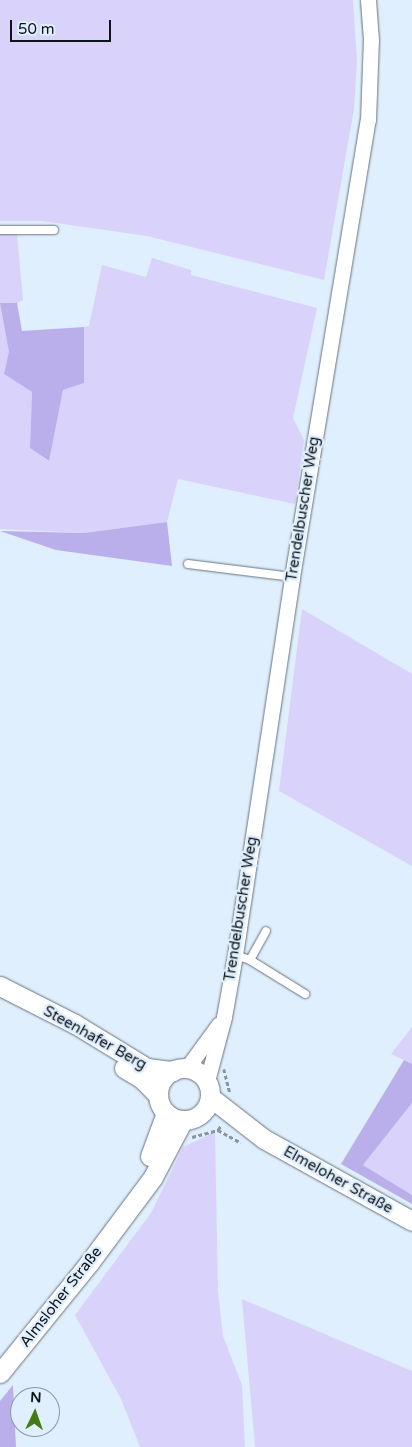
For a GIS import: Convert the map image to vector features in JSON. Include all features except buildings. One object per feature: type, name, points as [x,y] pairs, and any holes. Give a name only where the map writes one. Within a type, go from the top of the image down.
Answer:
[{"type":"street","name":"Trendelbuscher Weg","points":[[209,1089],[235,955],[292,577],[368,120],[371,40],[368,0]]},
{"type":"street","name":"Steenhafer Berg","points":[[0,986],[75,1024],[147,1068],[180,1069]]},
{"type":"street","name":"Steenhafer Berg","points":[[20,997],[68,1033],[142,1079],[158,1095]]},
{"type":"street","name":"Trendelbuscher Weg","points":[[180,1069],[224,1016]]},
{"type":"street","points":[[180,1069],[197,1071],[209,1089],[205,1111],[182,1117],[158,1095],[160,1084],[180,1069]]},
{"type":"street","name":"Elmeloher Straße","points":[[209,1089],[264,1139]]},
{"type":"street","name":"Elmeloher Straße","points":[[182,1117],[223,1122],[264,1139],[412,1222]]},
{"type":"street","name":"Almsloher Straße","points":[[0,1373],[89,1263],[119,1219],[160,1135],[182,1117]]},
{"type":"lane","points":[[0,230],[54,230]]},
{"type":"lane","points":[[188,564],[292,577]]},
{"type":"lane","points":[[250,960],[266,931]]},
{"type":"lane","points":[[235,955],[250,960],[305,994]]},
{"type":"shaded area","points":[[0,0],[353,0],[357,62],[354,109],[324,280],[147,236],[42,221],[0,221]]},
{"type":"shaded area","points":[[0,234],[17,234],[23,300],[17,303],[0,303]]},
{"type":"shaded area","points":[[152,258],[191,270],[191,275],[317,308],[293,418],[304,440],[295,504],[178,479],[167,522],[84,533],[0,529],[0,304],[10,352],[4,374],[32,392],[30,448],[48,461],[63,390],[84,383],[84,327],[89,326],[102,265],[146,277]]},
{"type":"shaded area","points":[[0,303],[17,303],[22,331],[84,327],[84,383],[63,390],[49,461],[30,448],[32,392],[4,374],[9,352]]},
{"type":"shaded area","points":[[167,522],[172,566],[56,550],[0,531],[84,533]]},
{"type":"shaded area","points":[[302,609],[412,674],[412,866],[279,791]]},
{"type":"shaded area","points":[[412,1027],[412,1064],[391,1054]]},
{"type":"shaded area","points":[[404,1060],[412,1064],[412,1103],[363,1165],[412,1195],[412,1204],[341,1164]]},
{"type":"shaded area","points":[[412,1103],[412,1195],[363,1165]]},
{"type":"shaded area","points":[[215,1132],[218,1291],[223,1336],[242,1385],[245,1447],[140,1447],[121,1399],[75,1315],[151,1213],[183,1147]]},
{"type":"shaded area","points":[[242,1299],[412,1371],[412,1447],[255,1447]]},
{"type":"shaded area","points":[[10,1389],[10,1437],[16,1437],[16,1447],[0,1447],[0,1401]]}]
